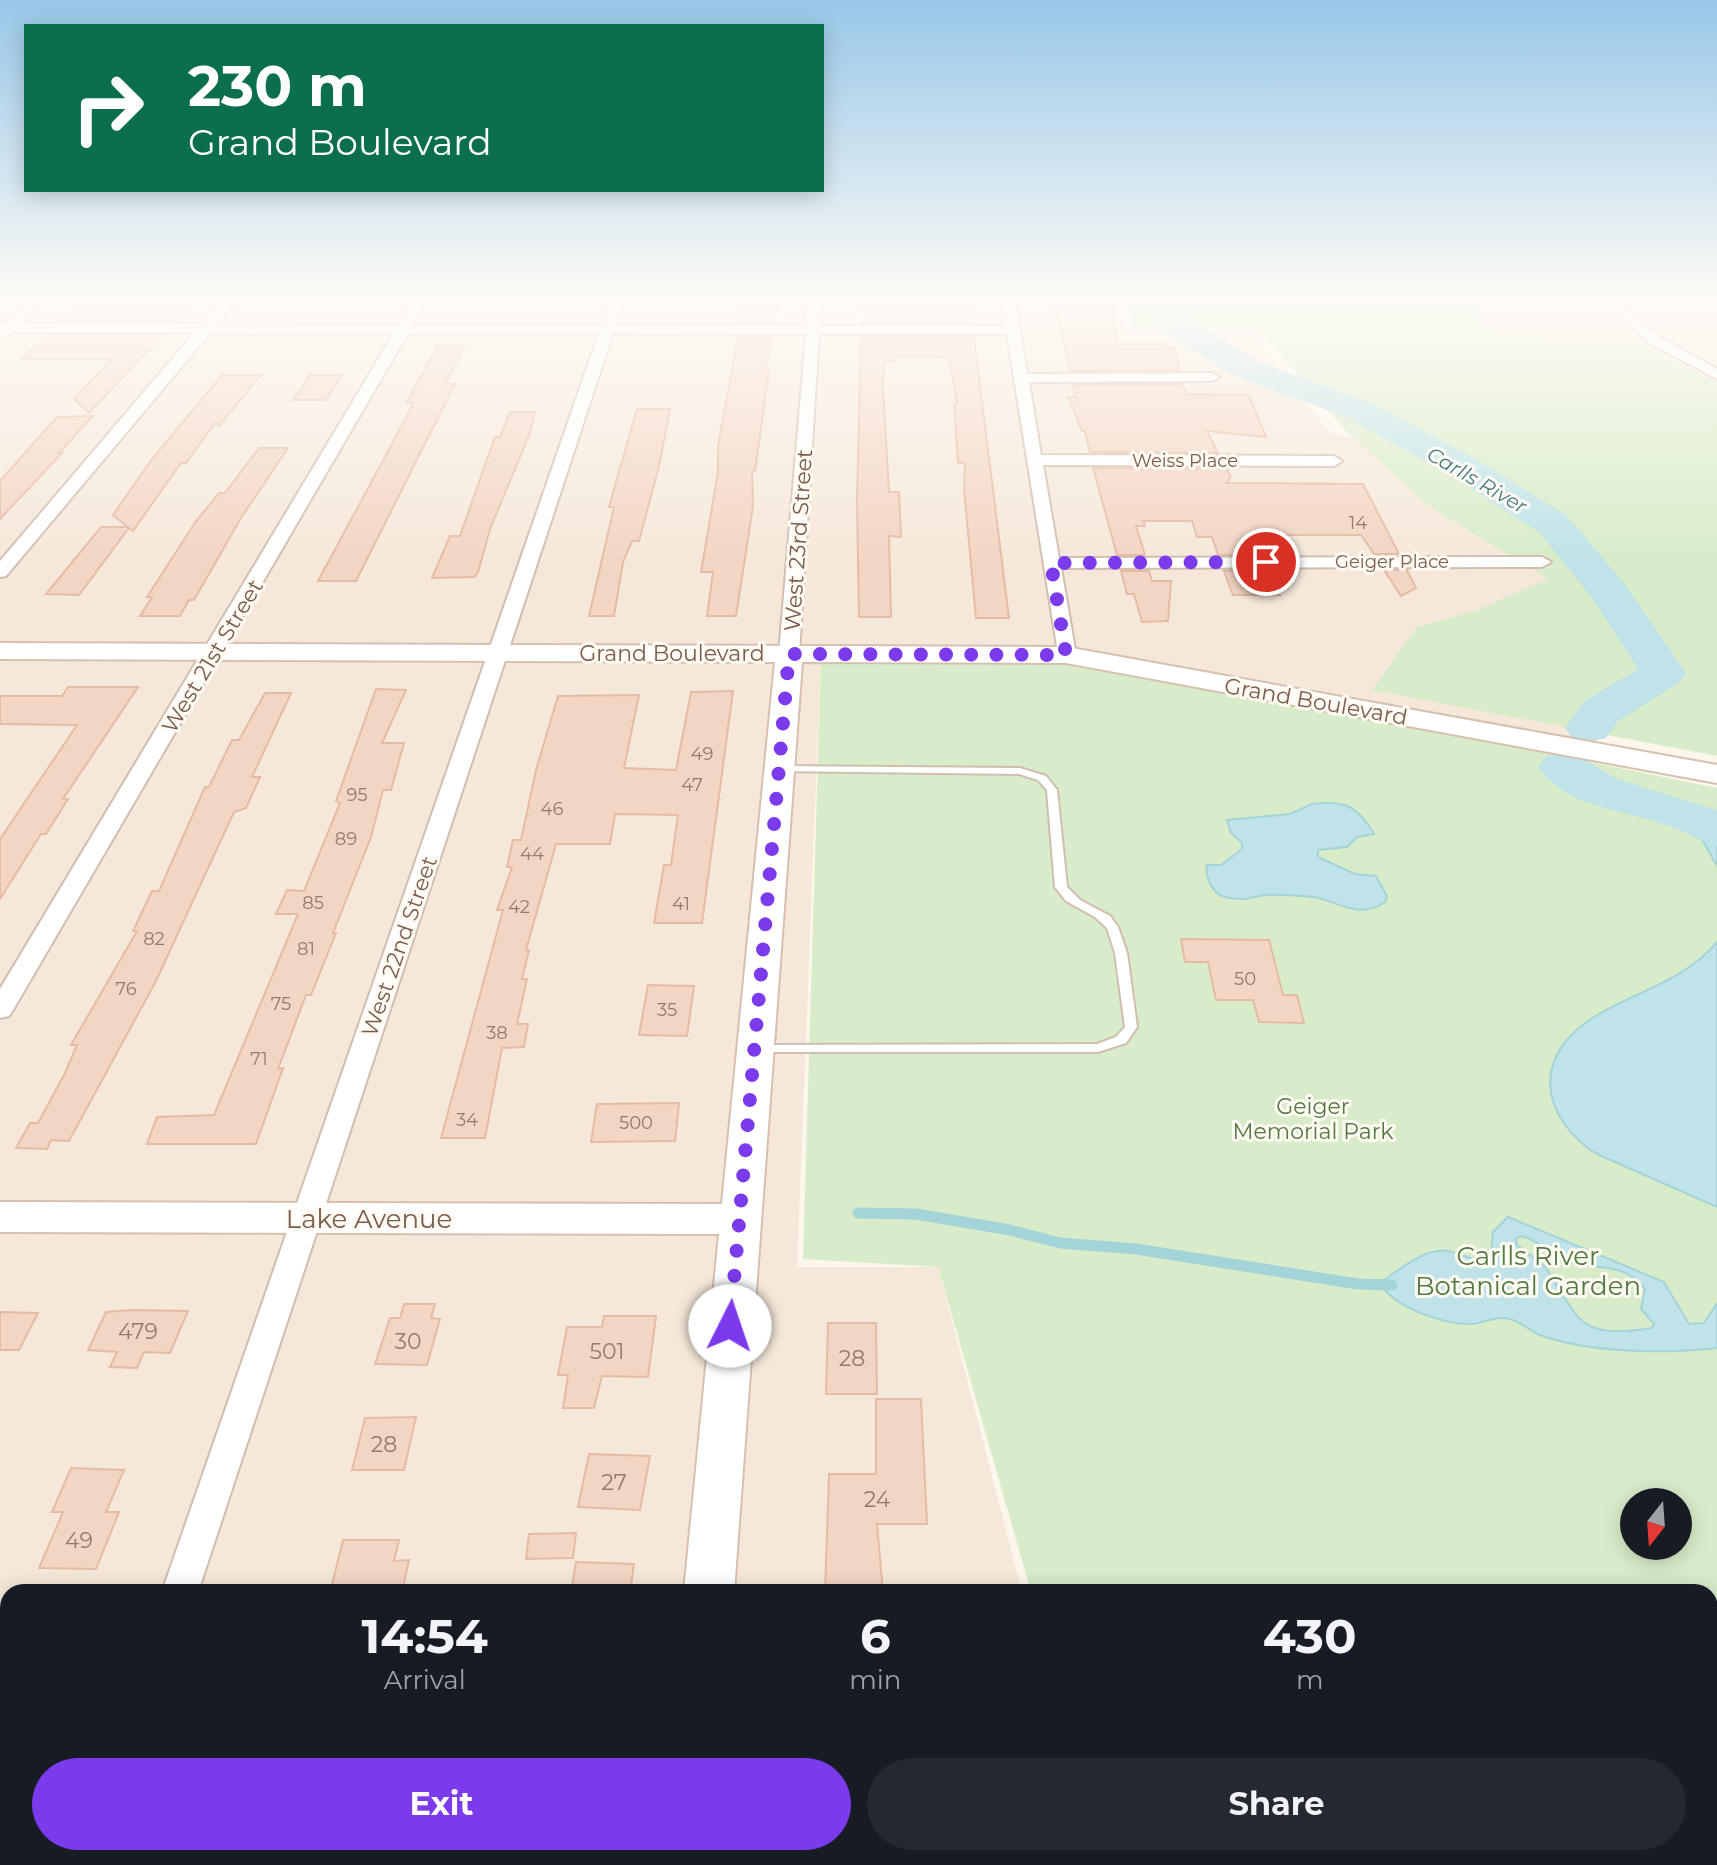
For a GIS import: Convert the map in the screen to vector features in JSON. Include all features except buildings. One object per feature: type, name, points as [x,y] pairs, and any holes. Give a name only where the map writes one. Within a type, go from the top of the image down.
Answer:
[{"type":"street","points":[[0,572],[157,387]]},
{"type":"street","name":"West 21st Street","points":[[0,1010],[215,652],[369,387]]},
{"type":"street","name":"West 22nd Street","points":[[183,1584],[589,387]]},
{"type":"street","name":"West 23rd Street","points":[[710,1584],[810,387]]},
{"type":"street","points":[[1022,387],[1066,655]]},
{"type":"street","name":"Weiss Place","points":[[1036,460],[1334,461]]},
{"type":"street","name":"Geiger Place","points":[[1051,563],[1542,562]]},
{"type":"street","name":"Grand Boulevard","points":[[0,651],[1066,655],[1717,774]]},
{"type":"street","name":"Lake Avenue","points":[[0,1217],[739,1219]]},
{"type":"lane","points":[[754,1049],[1098,1048],[1121,1040],[1131,1027],[1117,932],[1105,919],[1068,901],[1061,887],[1052,790],[1042,778],[1020,771],[778,769]]},
{"type":"shaded area","points":[[0,387],[1294,387],[1330,433],[1567,480],[1717,694],[1564,746],[821,654],[797,1267],[938,1267],[1020,1584],[0,1584]]},
{"type":"shaded area","points":[[1558,387],[1717,387],[1717,446]]},
{"type":"green space","points":[[1308,387],[1717,387],[1717,756],[1372,690],[1417,627],[1475,611],[1548,579],[1432,508],[1345,430]]},
{"type":"green space","name":"Geiger Memorial Park","points":[[821,653],[1066,655],[1717,788],[1717,1584],[1029,1584],[938,1267],[803,1259]]},
{"type":"water","points":[[1312,804],[1342,804],[1356,811],[1368,825],[1374,834],[1357,837],[1347,847],[1318,850],[1318,857],[1355,874],[1376,876],[1387,896],[1385,902],[1367,910],[1358,910],[1314,897],[1270,895],[1233,899],[1215,891],[1208,878],[1207,865],[1221,865],[1242,849],[1242,843],[1231,833],[1227,820],[1290,814]]},
{"type":"water","points":[[1704,811],[1717,814],[1717,866],[1689,816]]},
{"type":"water","points":[[1717,942],[1717,1207],[1589,1149],[1559,1116],[1550,1081],[1553,1063],[1575,1031],[1610,1008],[1690,967]]},
{"type":"water","points":[[1508,1217],[1664,1282],[1689,1324],[1704,1323],[1717,1303],[1717,1348],[1675,1351],[1604,1349],[1540,1335],[1508,1318],[1461,1324],[1407,1307],[1380,1283],[1412,1261],[1439,1251],[1490,1261],[1493,1232]],"holes":[[[1516,1238],[1529,1238],[1562,1259],[1616,1270],[1636,1279],[1645,1289],[1641,1309],[1654,1324],[1652,1328],[1609,1331],[1584,1322],[1575,1314],[1543,1264],[1517,1245]]]},
{"type":"waterway","name":"Carlls River","points":[[1296,387],[1361,411],[1459,465],[1553,524],[1609,592],[1663,673],[1601,711],[1589,728]]},
{"type":"waterway","name":"Carlls River","points":[[1563,767],[1599,790],[1689,816],[1717,830]]},
{"type":"waterway","points":[[858,1213],[916,1214],[1010,1230],[1060,1243],[1136,1249],[1358,1284],[1392,1285]]},
{"type":"route","points":[[730,1326],[789,654],[1066,655],[1051,563],[1266,562]]},
{"type":"park label","name":"Carlls River Botanical Garden","points":[[1528,1271]]}]
